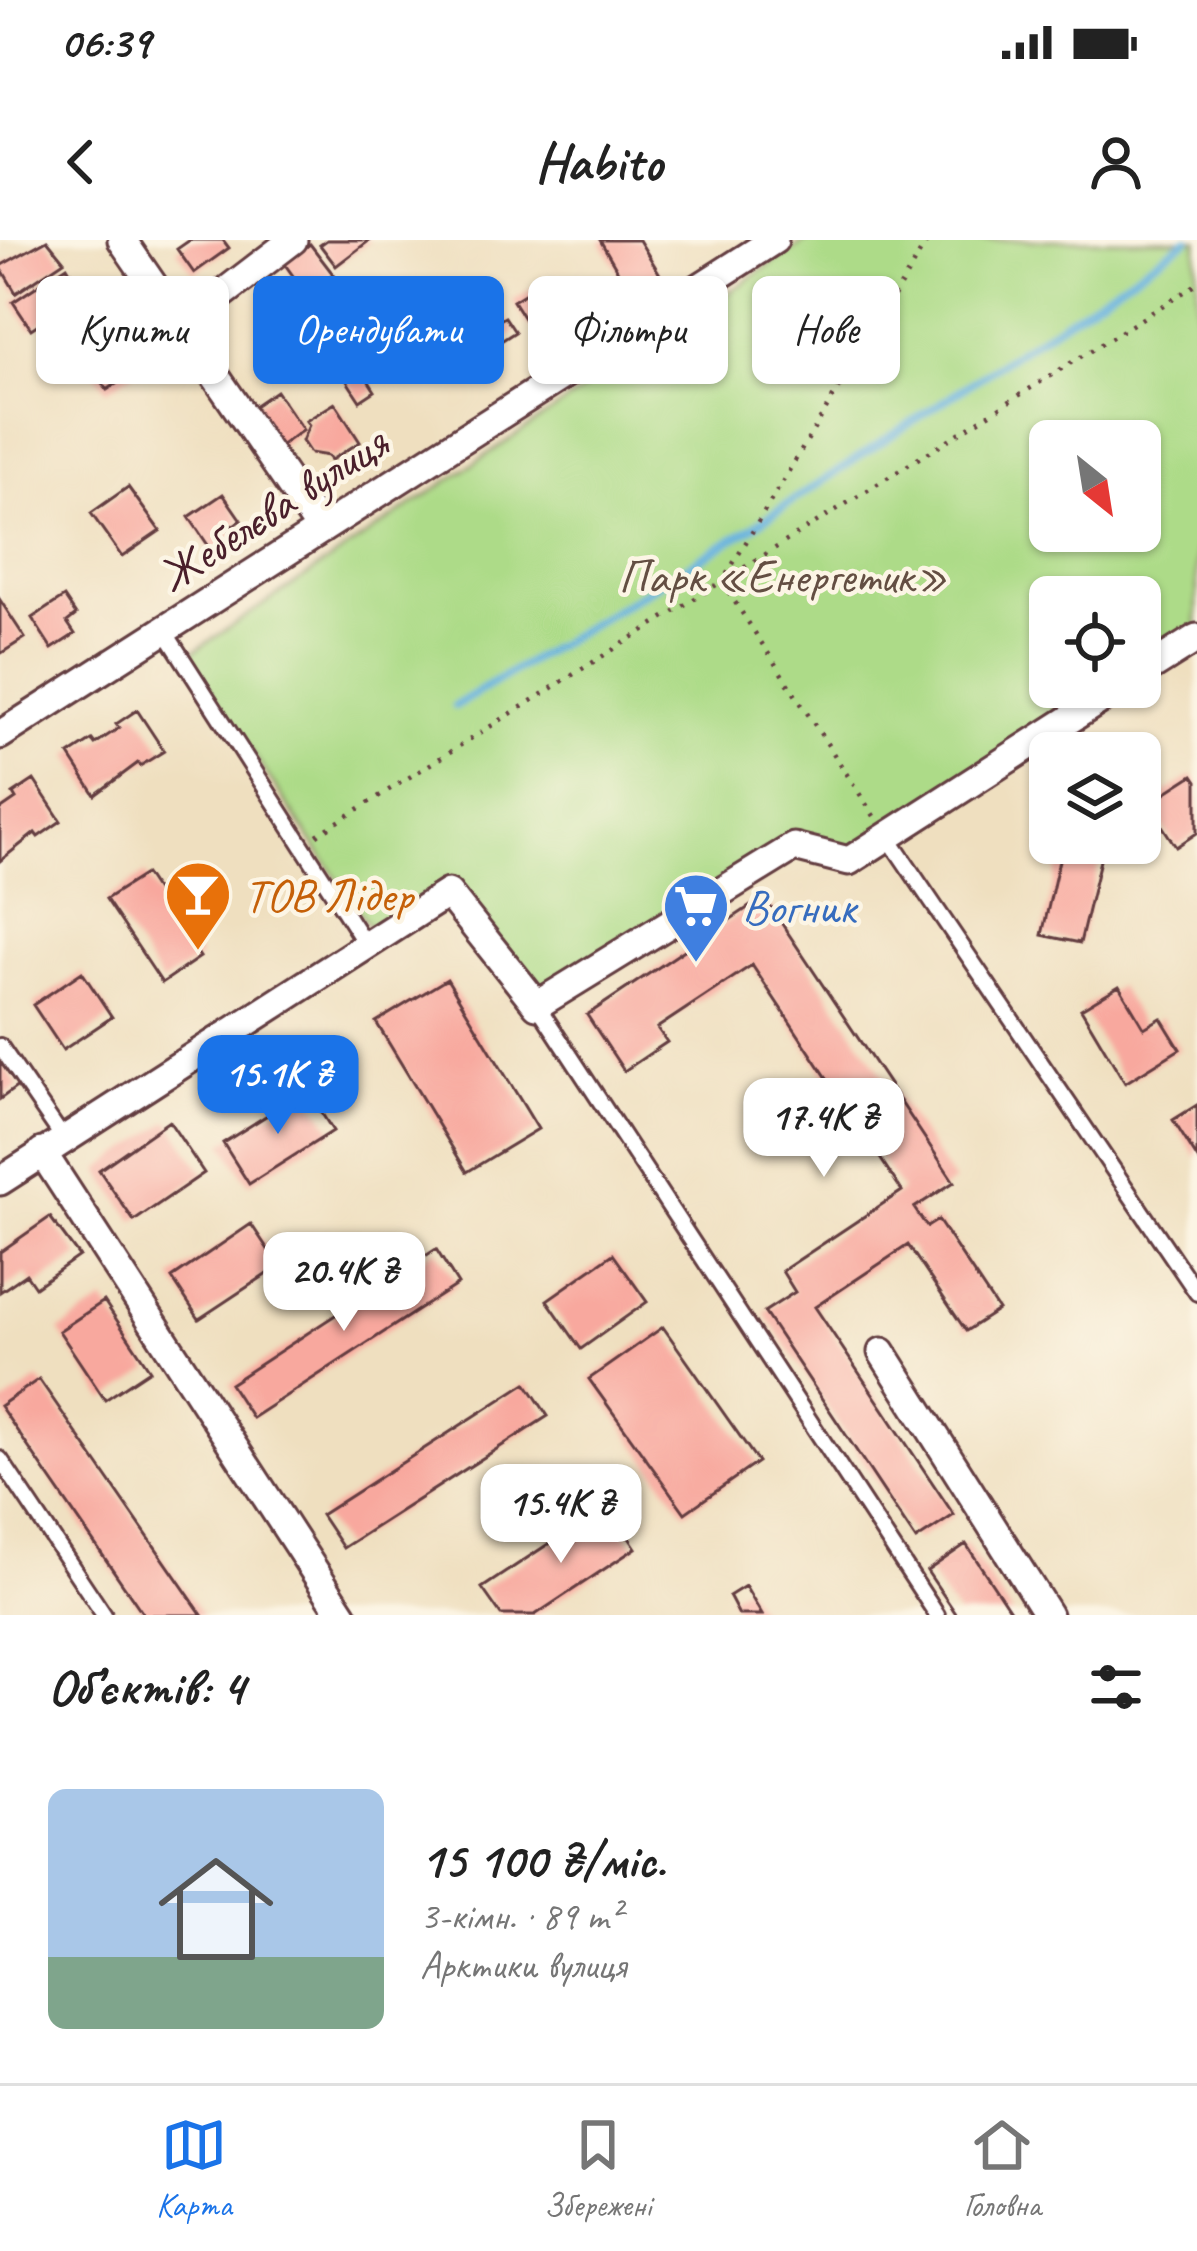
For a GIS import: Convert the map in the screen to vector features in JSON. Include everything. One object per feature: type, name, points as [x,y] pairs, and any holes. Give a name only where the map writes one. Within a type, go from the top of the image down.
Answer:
[{"type":"street","points":[[122,240],[147,276]]},
{"type":"street","points":[[229,289],[293,240]]},
{"type":"street","name":"Жебелєва вулиця","points":[[0,735],[774,240]]},
{"type":"street","points":[[222,384],[321,530]]},
{"type":"street","points":[[1161,661],[1197,638]]},
{"type":"street","points":[[0,1181],[448,893],[538,1005],[794,847],[849,861],[1087,708]]},
{"type":"street","points":[[52,1145],[343,1615]]},
{"type":"street","points":[[882,1352],[1048,1615]]},
{"type":"lane","points":[[164,630],[366,945]]},
{"type":"lane","points":[[887,836],[1197,1293]]},
{"type":"lane","points":[[538,1005],[937,1615]]},
{"type":"lane","points":[[0,1046],[52,1145]]},
{"type":"lane","points":[[0,1459],[104,1615]]},
{"type":"path","points":[[722,582],[928,240]]},
{"type":"path","points":[[302,844],[1197,284]]},
{"type":"path","points":[[722,582],[887,836]]},
{"type":"green space","name":"Парк «Енергетик»","points":[[807,240],[1197,240],[1197,626],[1161,650],[1161,576],[1029,576],[1029,708],[1072,708],[848,852],[794,840],[539,996],[449,885],[373,932],[187,656],[592,384],[728,384],[728,293],[752,277],[752,384],[900,384],[900,276],[753,276]]},
{"type":"building","points":[[47,240],[64,261],[16,293],[0,266]]},
{"type":"building","points":[[190,240],[223,240],[229,248],[194,273],[177,249]]},
{"type":"building","points":[[327,240],[370,240],[336,266],[320,245]]},
{"type":"building","points":[[600,240],[639,240],[661,276],[621,276]]},
{"type":"building","points":[[310,244],[333,274],[293,276],[284,263]]},
{"type":"building","points":[[67,266],[73,276],[52,276]]},
{"type":"building","points":[[36,287],[36,326],[31,329],[13,302]]},
{"type":"building","points":[[528,292],[528,325],[513,301]]},
{"type":"building","points":[[505,317],[515,332],[504,339],[504,318]]},
{"type":"building","points":[[349,384],[371,384],[375,391],[360,401]]},
{"type":"building","points":[[276,391],[303,430],[274,450],[247,411]]},
{"type":"building","points":[[335,403],[360,442],[331,460],[310,453],[302,441],[309,425],[306,421]]},
{"type":"building","points":[[128,487],[160,531],[122,557],[91,513]]},
{"type":"building","points":[[223,494],[241,520],[229,528],[234,536],[212,551],[189,517]]},
{"type":"building","points":[[64,597],[76,615],[67,622],[75,634],[52,649],[32,618]]},
{"type":"building","points":[[0,600],[25,638],[0,654]]},
{"type":"building","points":[[137,710],[164,751],[138,763],[95,795],[69,755],[92,740],[95,744]]},
{"type":"building","points":[[1193,775],[1197,781],[1197,833],[1176,847],[1161,824],[1161,796]]},
{"type":"building","points":[[34,780],[61,821],[38,837],[35,833],[0,861],[0,810]]},
{"type":"building","points":[[1058,864],[1099,864],[1080,943],[1042,935]]},
{"type":"building","points":[[145,874],[200,957],[162,983],[106,899]]},
{"type":"building","points":[[764,897],[954,1182],[914,1208],[927,1227],[938,1220],[998,1310],[966,1331],[908,1245],[815,1307],[954,1515],[916,1540],[764,1312],[795,1292],[782,1271],[902,1191],[752,965],[657,1028],[667,1042],[624,1071],[587,1015]]},
{"type":"building","points":[[82,972],[112,1017],[63,1050],[33,1005]]},
{"type":"building","points":[[447,979],[538,1129],[467,1172],[376,1022]]},
{"type":"building","points":[[1119,986],[1144,1028],[1161,1018],[1180,1049],[1125,1083],[1081,1009]]},
{"type":"building","points":[[0,1061],[18,1086],[0,1099]]},
{"type":"building","points":[[307,1090],[333,1131],[249,1184],[223,1143]]},
{"type":"building","points":[[1197,1105],[1197,1158],[1173,1120]]},
{"type":"building","points":[[169,1121],[204,1173],[134,1221],[99,1170]]},
{"type":"building","points":[[50,1217],[79,1256],[35,1287],[26,1274],[0,1292],[0,1252]]},
{"type":"building","points":[[251,1224],[279,1266],[199,1319],[172,1278]]},
{"type":"building","points":[[436,1249],[458,1284],[252,1418],[230,1384]]},
{"type":"building","points":[[613,1254],[647,1302],[581,1349],[547,1300]]},
{"type":"building","points":[[104,1301],[150,1370],[105,1400],[59,1331]]},
{"type":"building","points":[[663,1327],[758,1462],[685,1513],[589,1379]]},
{"type":"building","points":[[39,1379],[202,1615],[144,1615],[0,1406]]},
{"type":"building","points":[[526,1383],[548,1416],[343,1548],[321,1515]]},
{"type":"building","points":[[607,1505],[636,1548],[535,1615],[501,1615],[482,1588]]},
{"type":"building","points":[[966,1544],[1013,1615],[957,1615],[927,1571]]},
{"type":"building","points":[[745,1586],[762,1615],[739,1615],[729,1596]]},
{"type":"waterway","points":[[455,706],[753,527],[1187,240]]},
{"type":"place","name":"ТОВ Лідер","points":[[198,953]]},
{"type":"place","name":"Вогник","points":[[696,965]]}]
